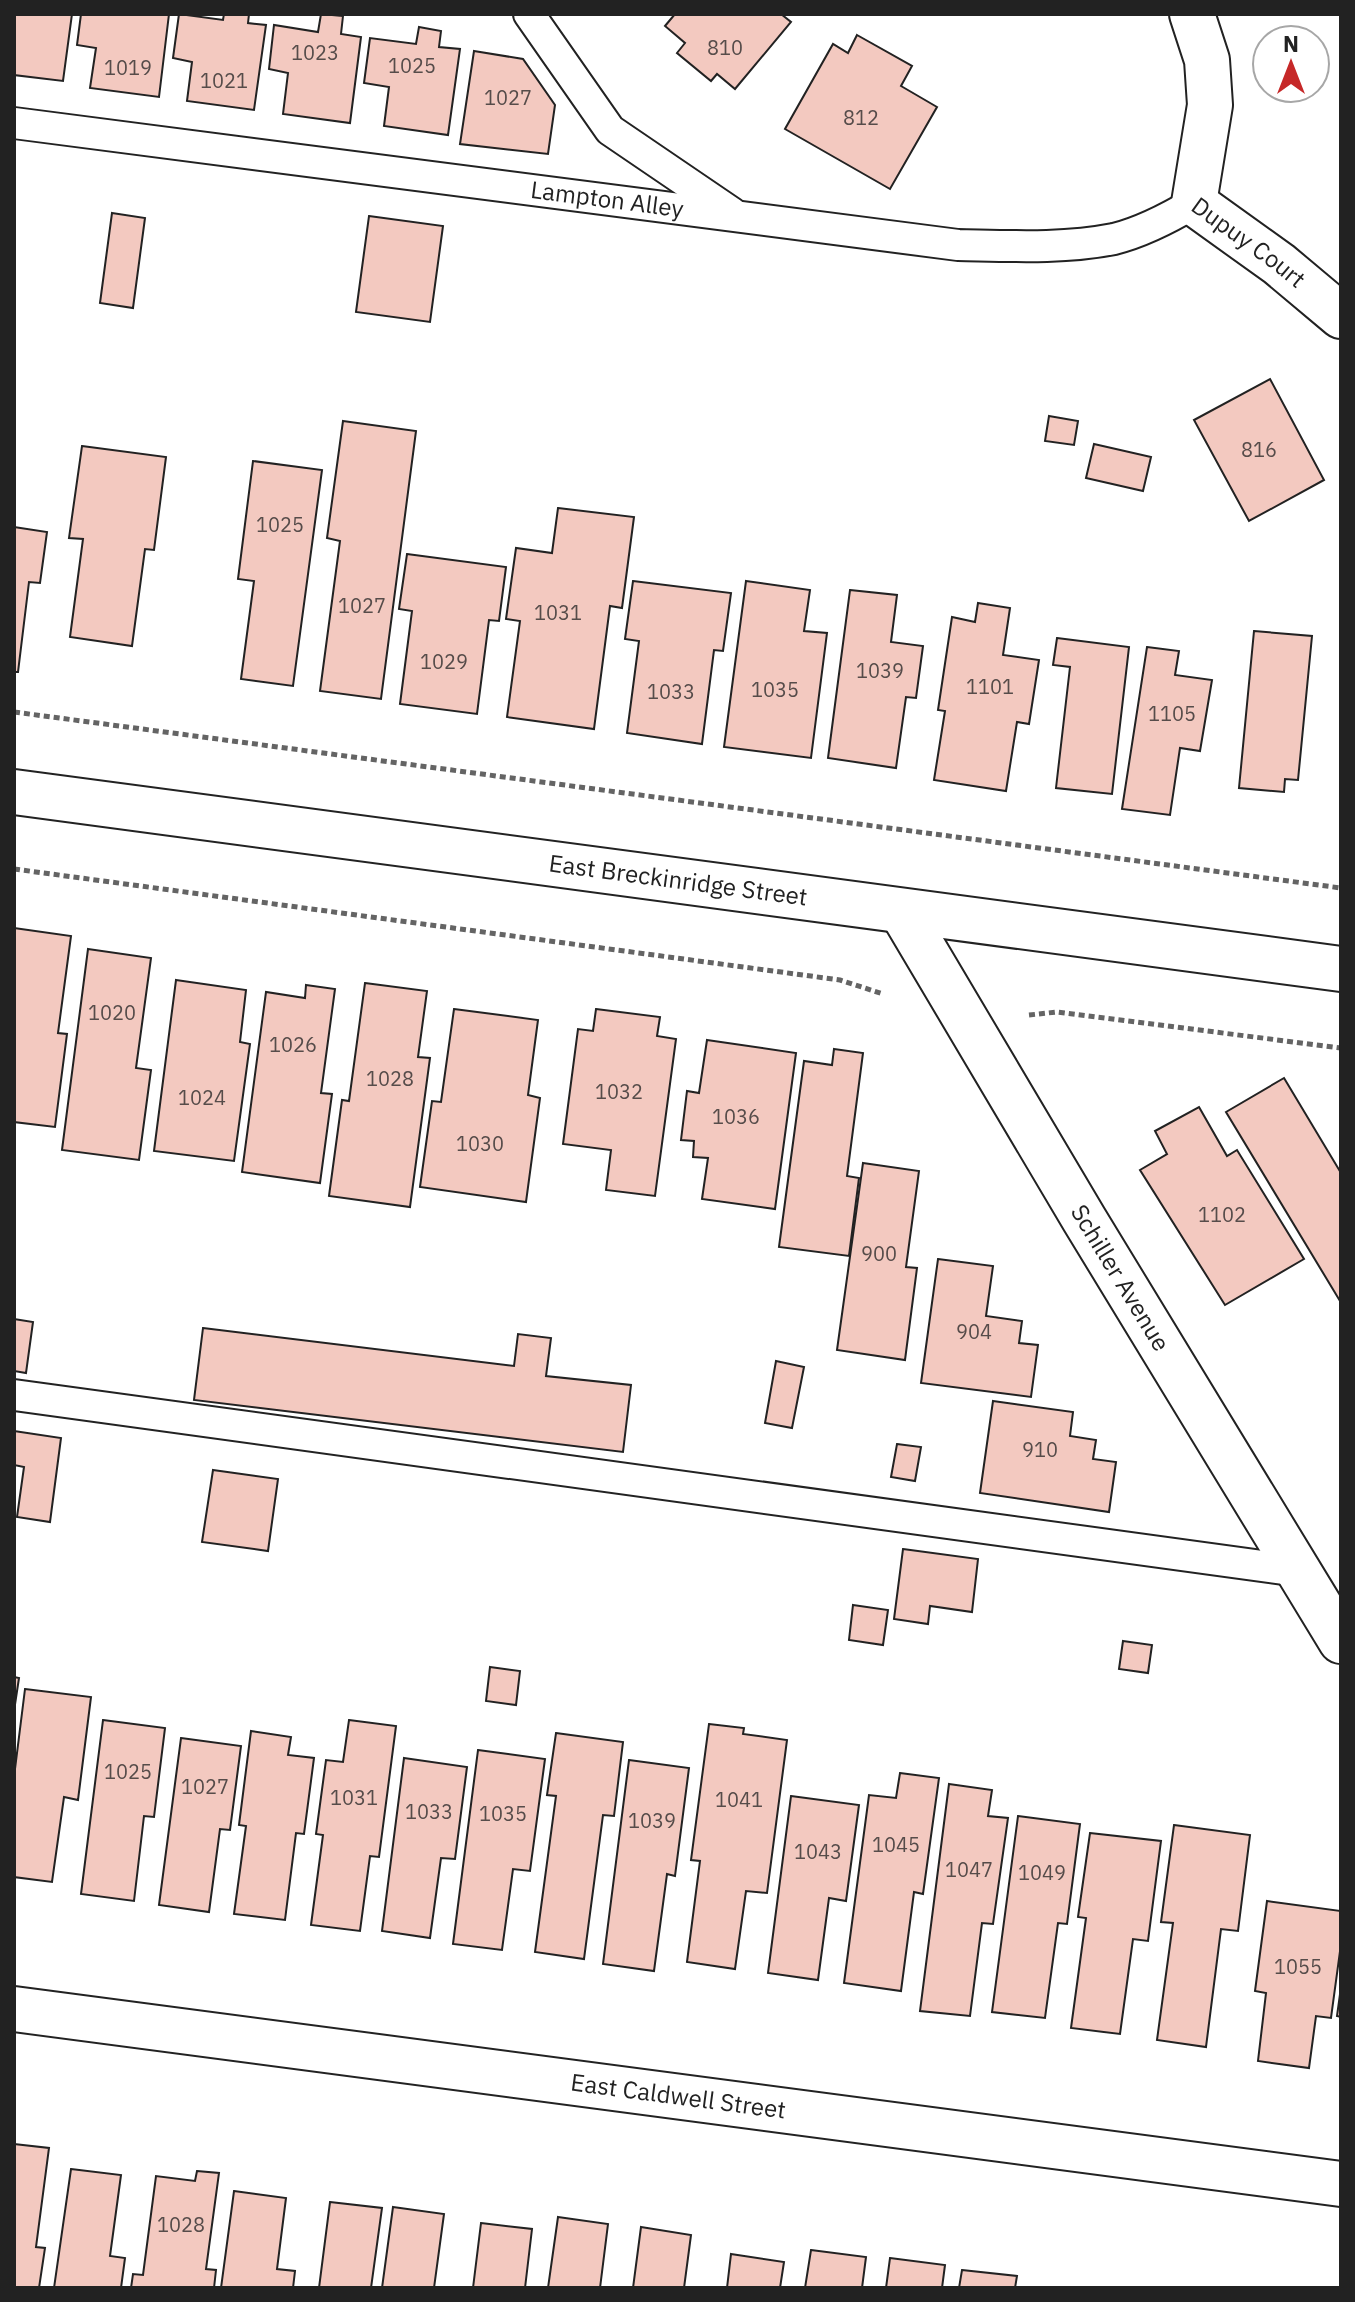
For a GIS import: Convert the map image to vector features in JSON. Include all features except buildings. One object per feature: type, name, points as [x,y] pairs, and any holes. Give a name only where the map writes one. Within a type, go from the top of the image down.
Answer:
[{"type":"street","name":"Dupuy Court","points":[[1192,14],[1207,60],[1210,105],[1194,203],[1279,264],[1341,316]]},
{"type":"street","name":"East Breckinridge Street","points":[[14,792],[1341,969]]},
{"type":"street","name":"Schiller Avenue","points":[[902,912],[1076,1206],[1341,1641]]},
{"type":"street","name":"East Caldwell Street","points":[[14,2009],[1341,2184]]},
{"type":"lane","points":[[529,14],[610,130],[737,216]]},
{"type":"lane","name":"Lampton Alley","points":[[14,123],[958,245],[1038,247],[1115,238],[1161,222],[1194,203]]},
{"type":"lane","points":[[14,1395],[1298,1571]]},
{"type":"path","points":[[14,712],[1341,888]]},
{"type":"path","points":[[14,869],[840,980],[967,1021],[1057,1012],[1341,1048]]}]
